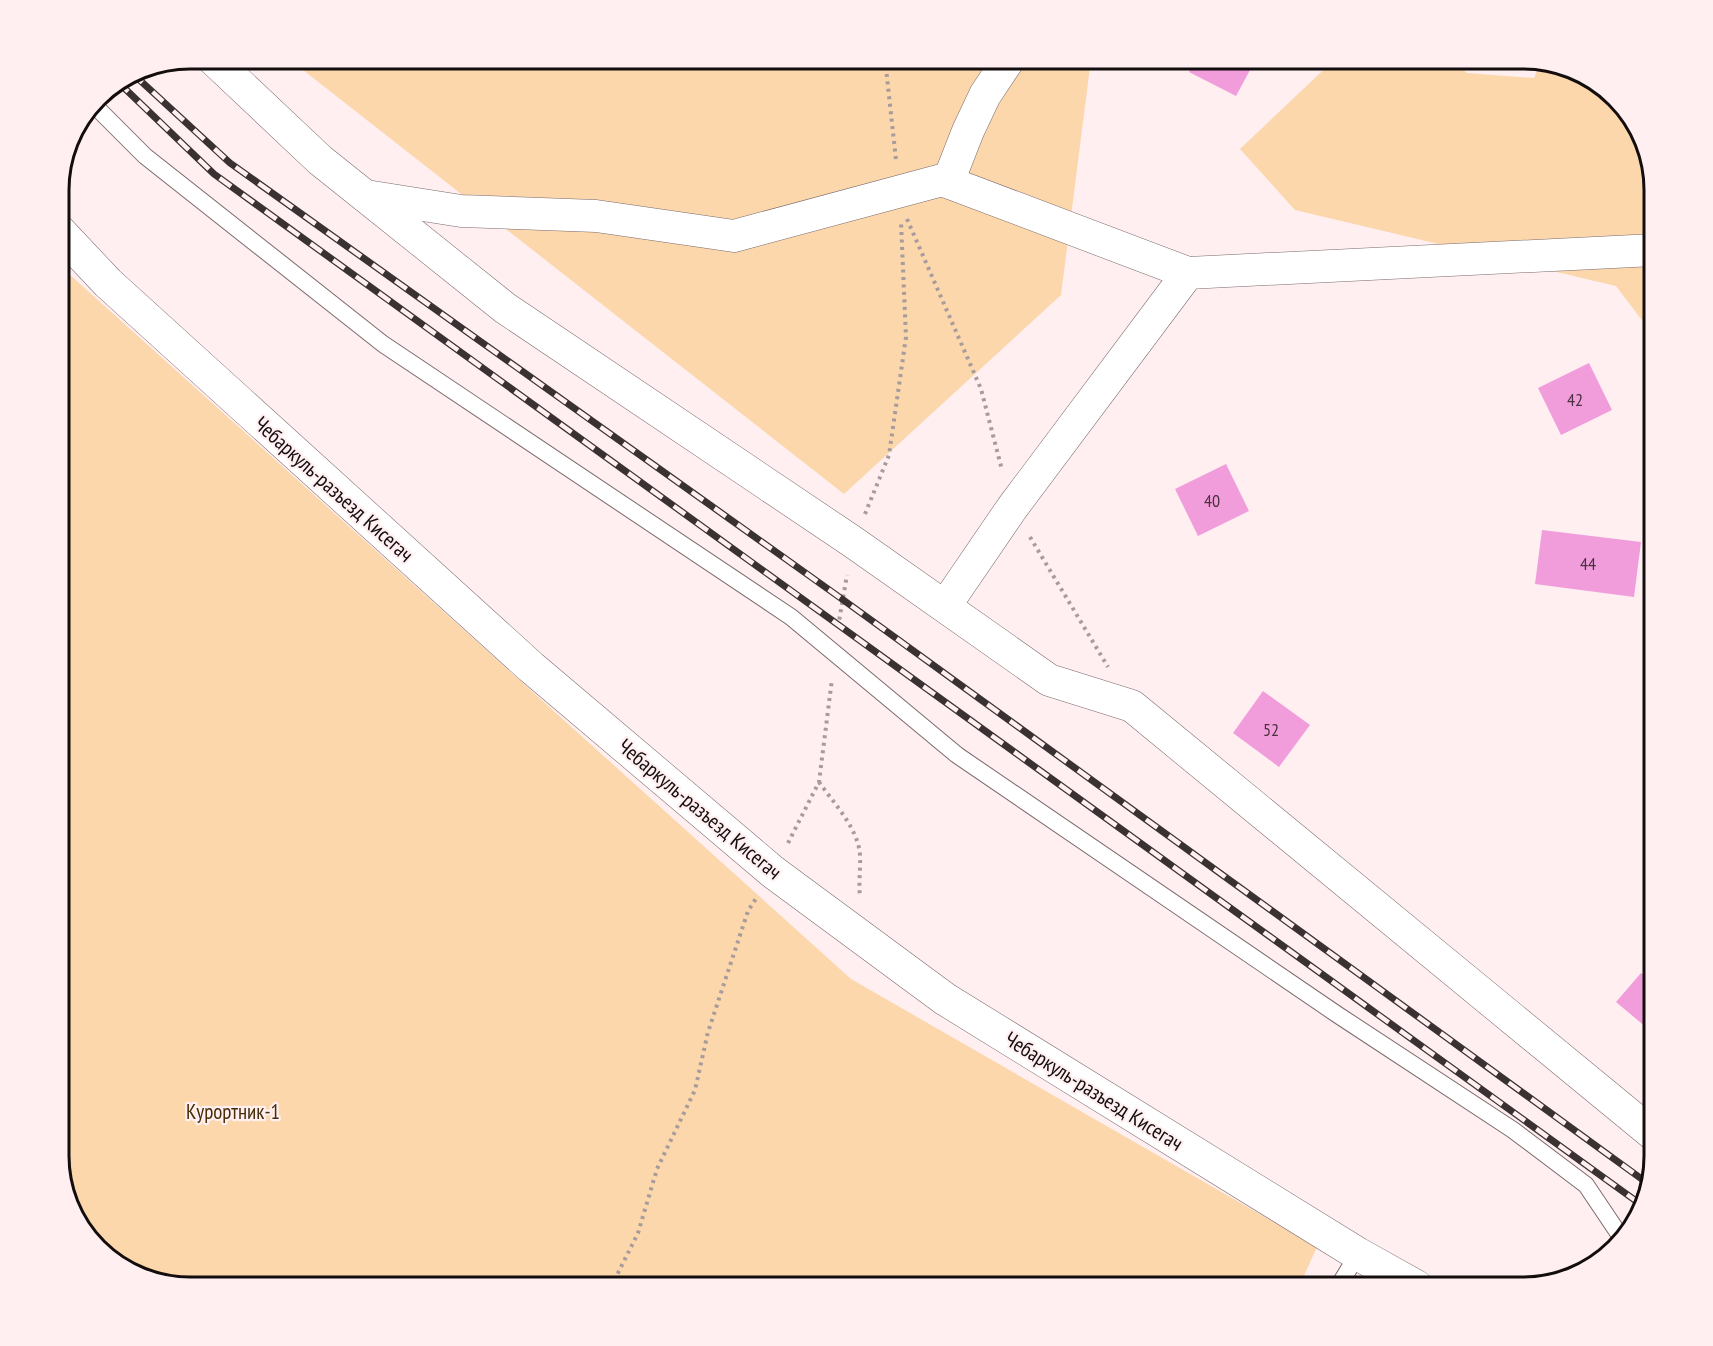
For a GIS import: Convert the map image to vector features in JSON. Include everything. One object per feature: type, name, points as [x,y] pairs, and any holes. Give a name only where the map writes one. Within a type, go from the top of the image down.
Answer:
[{"type":"street","points":[[225,69],[320,160],[505,308],[853,542],[1049,680],[1132,706],[1644,1127]]},
{"type":"street","points":[[948,183],[985,95],[1002,69]]},
{"type":"street","points":[[365,196],[461,211],[596,216],[734,236],[942,180],[1188,273],[1644,250]]},
{"type":"street","name":"Чебаркуль-разъезд Кисегач","points":[[69,241],[117,291],[531,668],[773,872],[945,999],[1358,1254],[1399,1277]]},
{"type":"street","points":[[945,606],[1012,508],[1188,273]]},
{"type":"lane","points":[[99,110],[145,156],[383,344],[791,617],[957,754],[1338,1015],[1513,1130],[1586,1185],[1617,1232]]},
{"type":"lane","points":[[1344,1277],[1358,1254]]},
{"type":"path","points":[[886,69],[897,171]]},
{"type":"path","points":[[616,1277],[638,1233],[657,1169],[695,1090],[708,1032],[748,911],[773,872],[819,782],[835,653],[853,542],[889,455],[906,337],[901,215]]},
{"type":"path","points":[[819,782],[848,824],[860,848],[858,882],[868,942]]},
{"type":"green space","points":[[302,69],[1090,69],[1061,295],[844,494]]},
{"type":"green space","points":[[1324,69],[1462,69],[1467,73],[1534,78],[1537,70],[1577,81],[1609,104],[1624,123],[1638,151],[1644,190],[1644,323],[1616,286],[1295,210],[1240,149]]},
{"type":"green space","name":"Курортник-1","points":[[69,274],[851,979],[1317,1247],[1303,1277],[190,1277],[151,1271],[136,1265],[116,1252],[94,1230],[81,1210],[71,1180],[69,1164]]},
{"type":"building","points":[[1191,69],[1251,69],[1236,96],[1189,72]]},
{"type":"building","points":[[1589,363],[1612,410],[1561,435],[1538,388]]},
{"type":"building","points":[[1226,464],[1249,511],[1198,536],[1175,489]]},
{"type":"building","points":[[1542,530],[1641,542],[1634,597],[1535,584]]},
{"type":"building","points":[[1263,691],[1310,725],[1279,767],[1233,733]]},
{"type":"building","points":[[1641,973],[1644,976],[1644,1025],[1616,1002]]},
{"type":"railway","points":[[139,80],[230,163],[842,599],[1642,1179]]},
{"type":"railway","points":[[124,88],[214,174],[1636,1201]]}]
